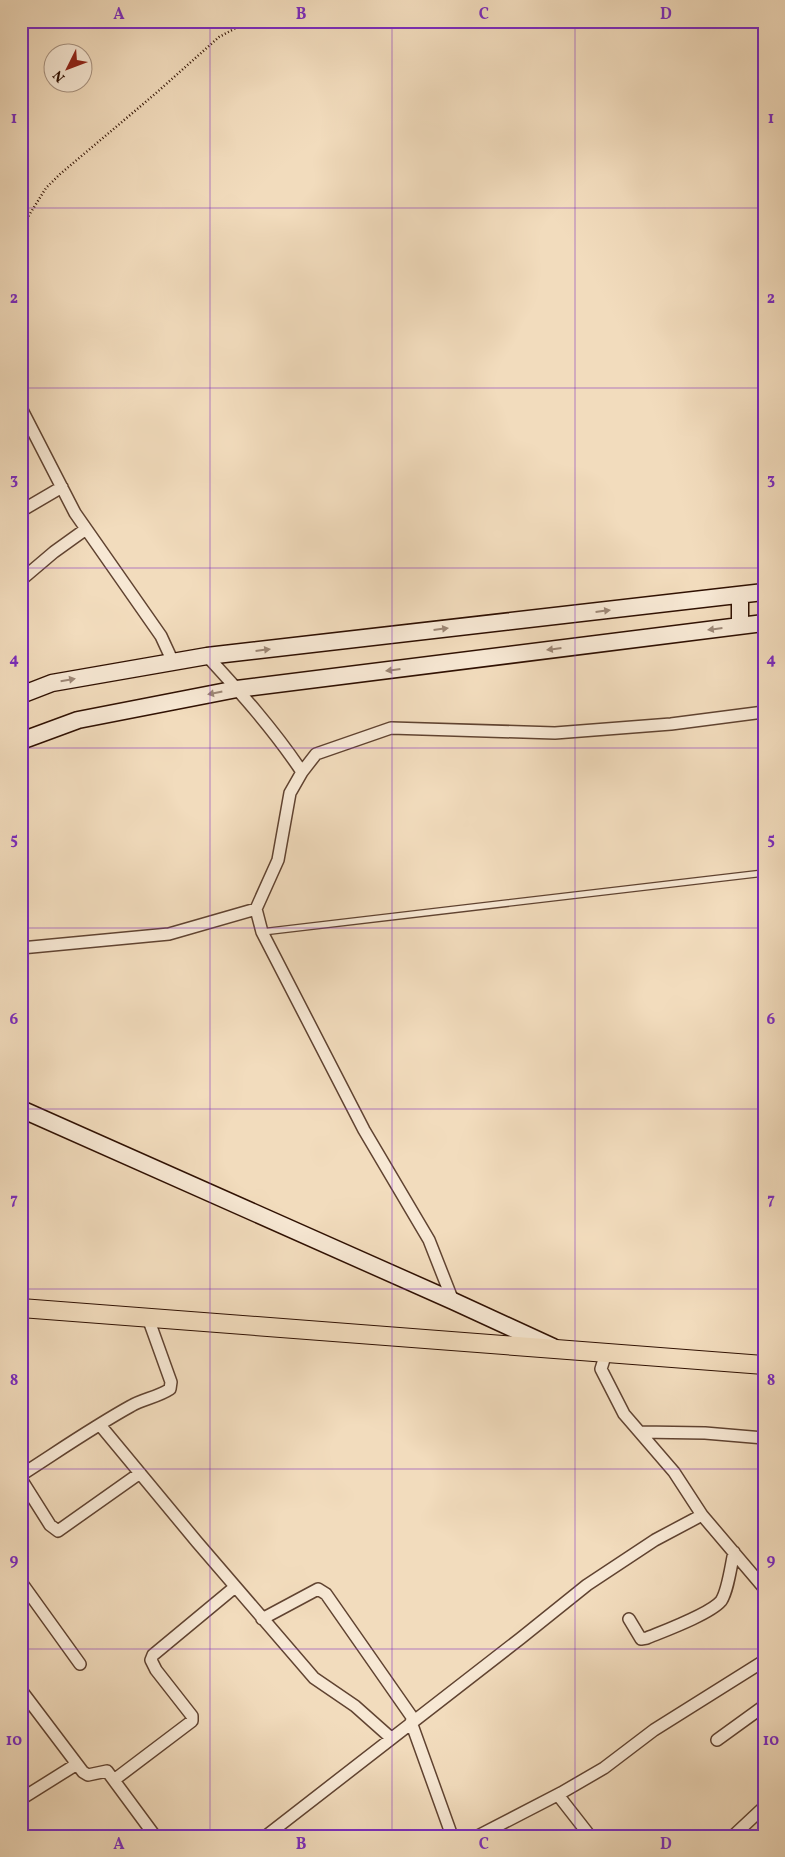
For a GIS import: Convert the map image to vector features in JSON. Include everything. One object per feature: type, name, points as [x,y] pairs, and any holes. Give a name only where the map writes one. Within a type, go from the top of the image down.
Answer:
[{"type":"main road","points":[[21,1308],[764,1365]]},
{"type":"street","points":[[21,408],[75,514],[161,636],[173,662]]},
{"type":"street","points":[[21,511],[62,487]]},
{"type":"street","points":[[21,580],[54,552],[86,529]]},
{"type":"street","points":[[21,695],[52,683],[207,656],[764,592]]},
{"type":"street","points":[[740,595],[740,626]]},
{"type":"street","points":[[21,741],[78,720],[237,689],[764,623]]},
{"type":"street","points":[[207,656],[284,746],[302,772]]},
{"type":"street","points":[[453,1301],[429,1240],[364,1130],[262,932],[256,909],[278,860],[290,793],[302,772],[316,754],[391,728],[555,733],[671,724],[764,712]]},
{"type":"street","points":[[21,948],[169,934],[256,909]]},
{"type":"street","points":[[21,1109],[453,1301],[557,1350]]},
{"type":"street","points":[[140,1473],[58,1531],[50,1525],[21,1477],[132,1405],[162,1394],[170,1388],[171,1382],[148,1318]]},
{"type":"street","points":[[606,1353],[602,1369],[624,1414],[674,1472],[702,1515],[764,1588]]},
{"type":"street","points":[[100,1425],[262,1619],[314,1678],[355,1706],[391,1738]]},
{"type":"street","points":[[640,1432],[705,1433],[764,1438]]},
{"type":"street","points":[[266,1836],[521,1638],[586,1585],[656,1540],[702,1515]]},
{"type":"street","points":[[629,1619],[641,1639],[648,1638],[708,1610],[721,1601],[725,1592],[734,1552]]},
{"type":"street","points":[[21,1582],[80,1664]]},
{"type":"street","points":[[114,1780],[192,1721],[192,1716],[156,1670],[151,1660],[154,1655],[235,1587]]},
{"type":"street","points":[[262,1619],[318,1589],[326,1594],[413,1721],[452,1836]]},
{"type":"street","points":[[478,1836],[558,1795],[604,1768],[654,1730],[764,1661]]},
{"type":"street","points":[[21,1690],[83,1772],[88,1775],[107,1771],[155,1836]]},
{"type":"street","points":[[717,1740],[764,1706]]},
{"type":"street","points":[[21,1799],[77,1764]]},
{"type":"street","points":[[558,1795],[590,1836]]},
{"type":"street","points":[[732,1836],[764,1807]]},
{"type":"lane","points":[[262,932],[764,873]]},
{"type":"path","points":[[21,228],[46,188],[59,175],[220,37],[249,21]]}]
